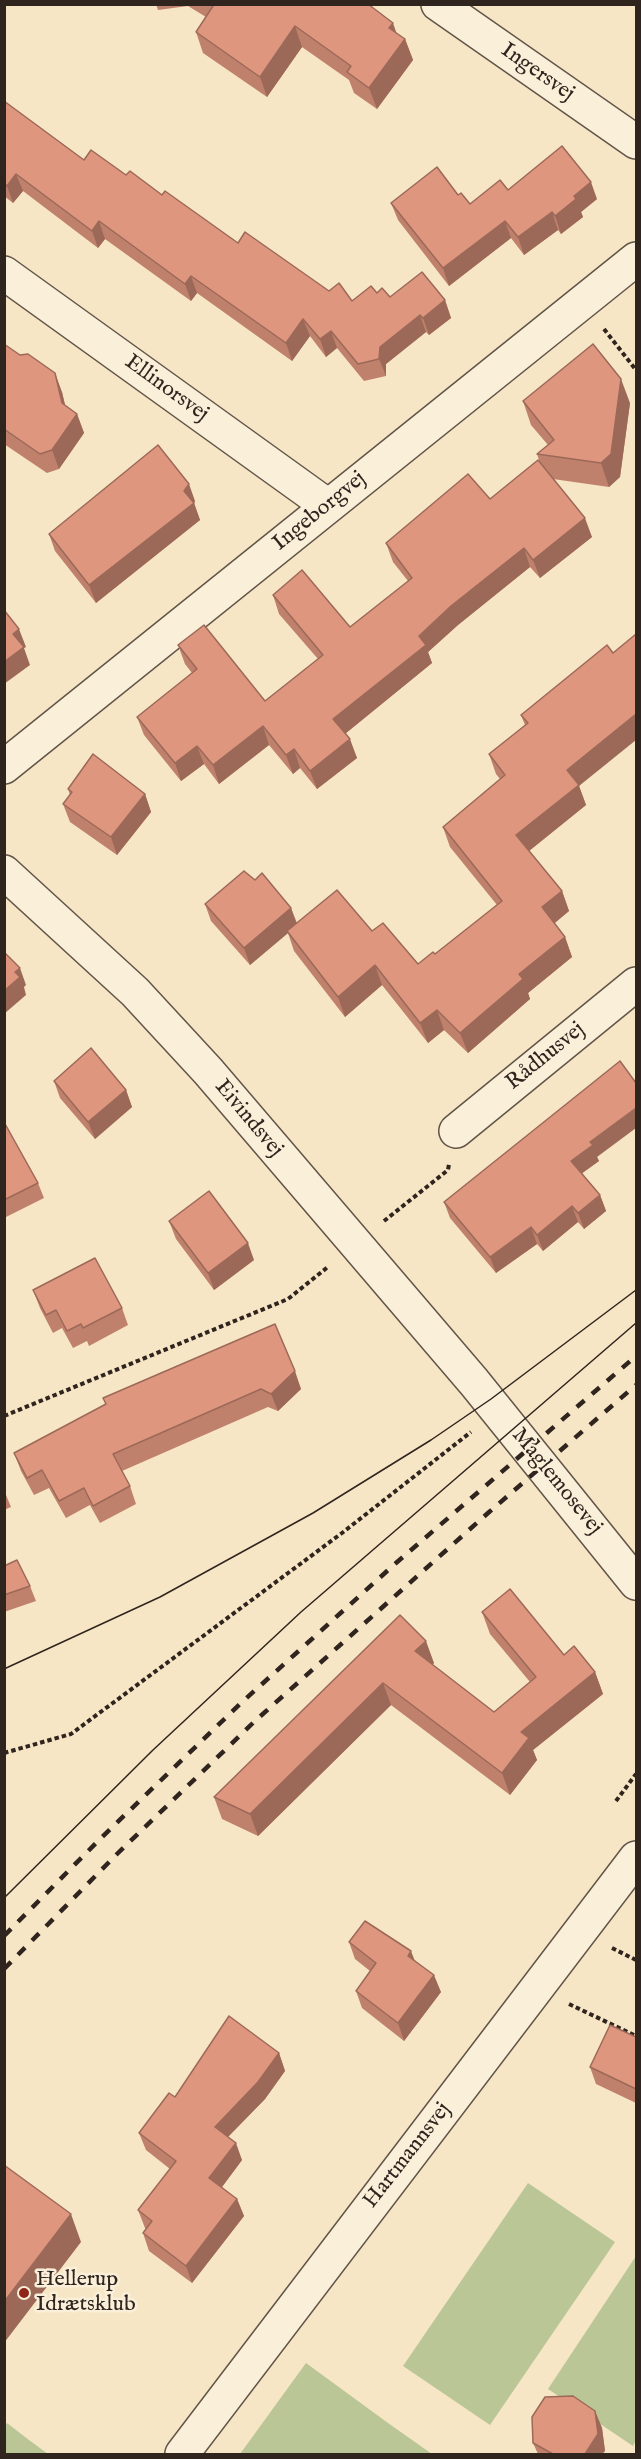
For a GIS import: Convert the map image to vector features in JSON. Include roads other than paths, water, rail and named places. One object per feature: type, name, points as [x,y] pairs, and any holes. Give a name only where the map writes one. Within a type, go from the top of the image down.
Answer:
[{"type":"street","name":"Ingersvej","points":[[438,4],[636,142]]},
{"type":"street","name":"Ingeborgvej","points":[[4,767],[636,259]]},
{"type":"street","name":"Ellinorsvej","points":[[4,273],[328,506]]},
{"type":"street","name":"Eivindsvej","points":[[4,872],[135,992],[208,1071],[474,1382]]},
{"type":"street","name":"Rådhusvej","points":[[456,1131],[636,984]]},
{"type":"street","name":"Maglemosevej","points":[[474,1382],[636,1583]]},
{"type":"street","name":"Hartmannsvej","points":[[182,2454],[636,1858]]},
{"type":"tram line","points":[[4,1669],[160,1597],[313,1513],[431,1440],[491,1399],[636,1290]]},
{"type":"tram line","points":[[4,1898],[153,1750],[301,1612],[636,1323]]},
{"type":"railway","points":[[4,1936],[101,1838],[241,1703],[396,1563],[636,1356]]},
{"type":"railway","points":[[4,1969],[117,1854],[255,1721],[488,1513],[636,1385]]},
{"type":"place","name":"Hellerup Idrætsklub","points":[[24,2293]]}]
